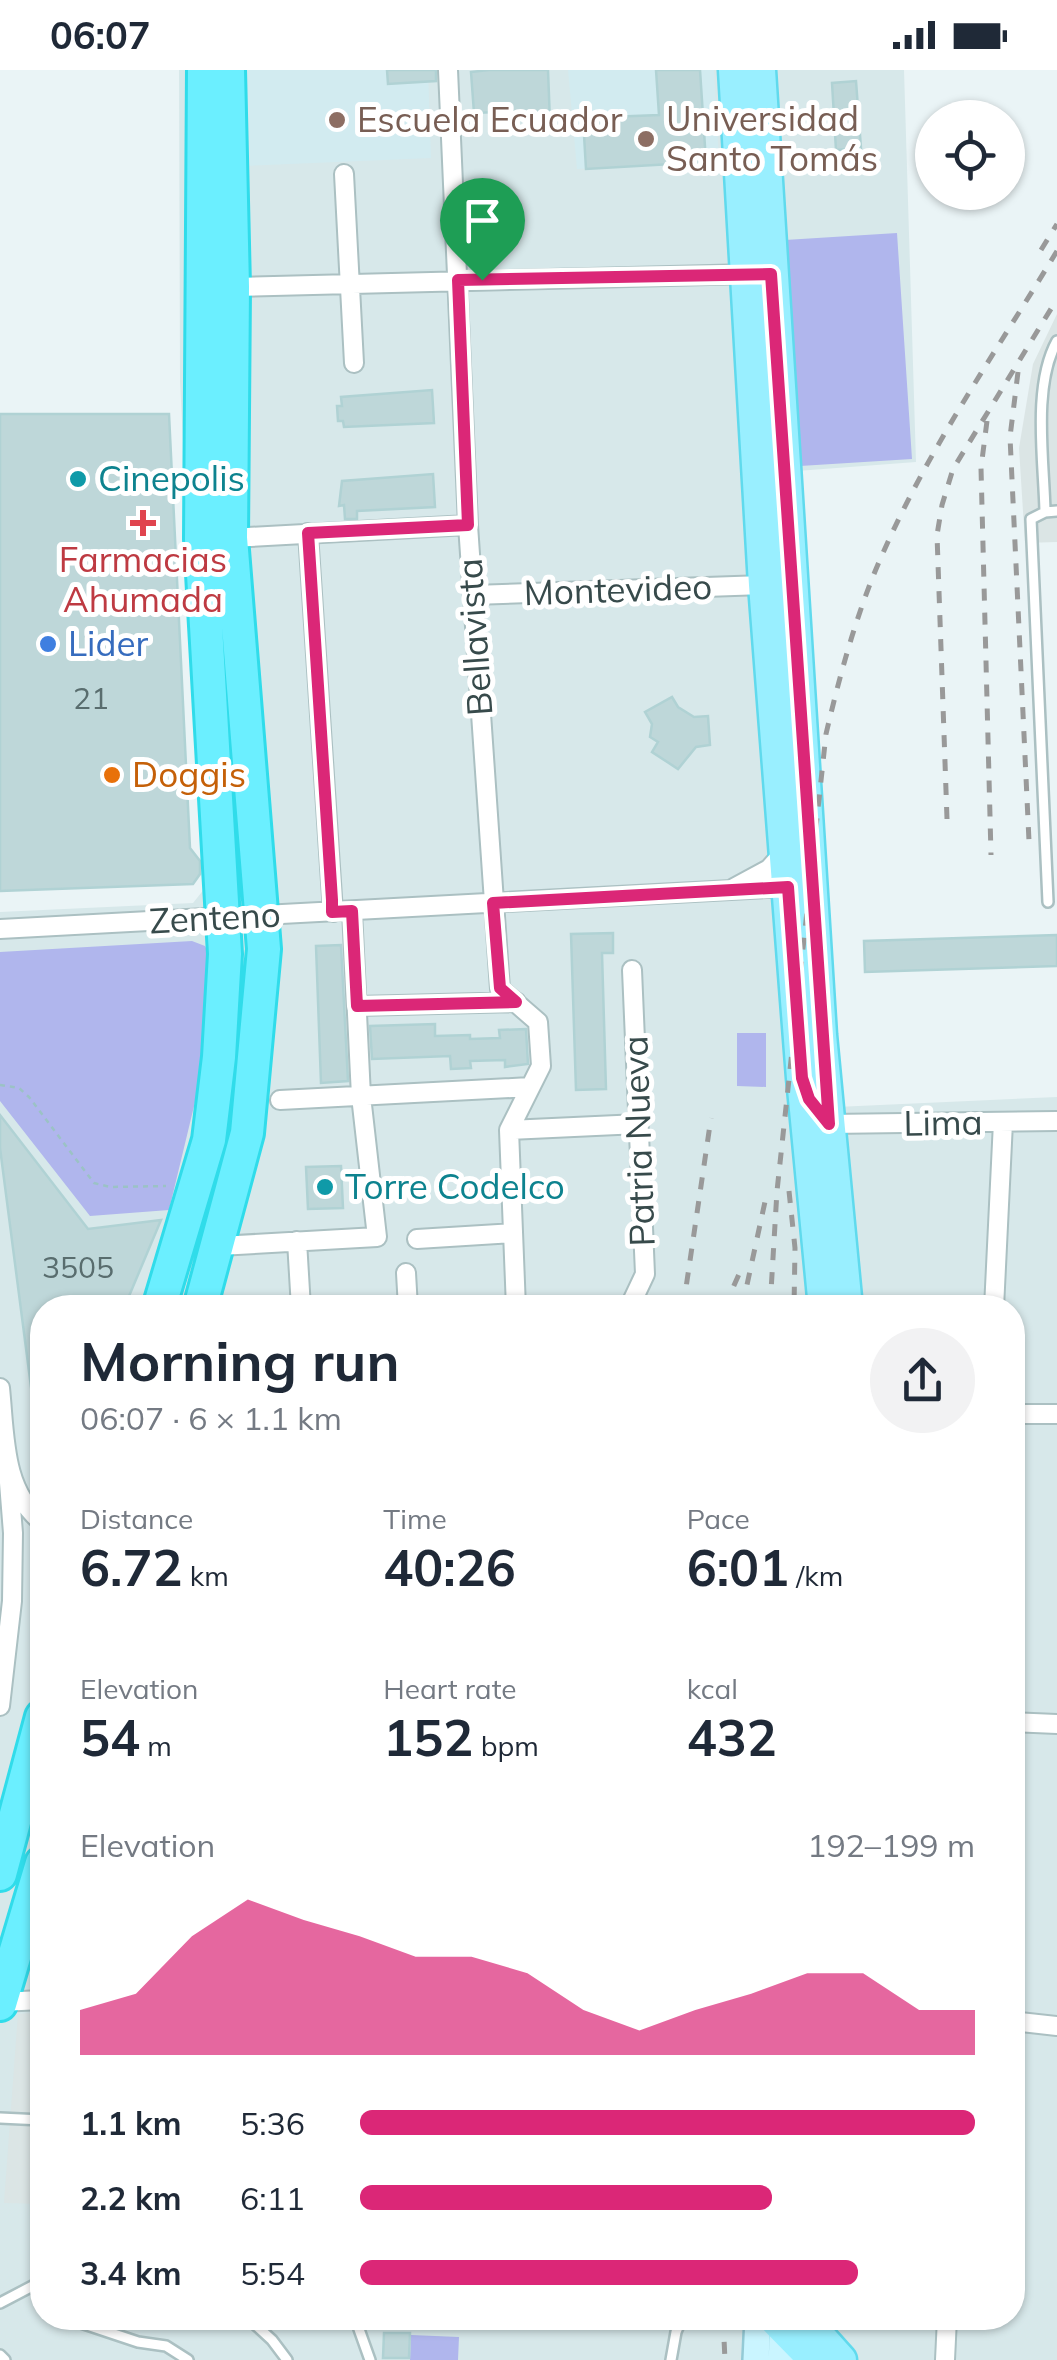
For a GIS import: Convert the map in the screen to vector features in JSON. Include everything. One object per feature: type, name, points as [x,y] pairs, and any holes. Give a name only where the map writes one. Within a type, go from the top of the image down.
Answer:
[{"type":"highway","points":[[163,1295],[209,1140],[220,1057],[226,954],[201,539],[204,70]]},
{"type":"highway","points":[[204,1295],[252,1102],[263,959],[231,538],[233,287],[228,70]]},
{"type":"highway","points":[[0,1874],[30,1762]]},
{"type":"highway","points":[[0,2003],[30,1903]]},
{"type":"main road","points":[[734,70],[758,274],[846,1295]]},
{"type":"main road","points":[[760,70],[758,274],[764,585],[823,1295]]},
{"type":"main road","points":[[785,852],[796,837],[805,805]]},
{"type":"main road","points":[[802,1078],[809,1099],[829,1124]]},
{"type":"main road","points":[[789,2330],[814,2360]]},
{"type":"main road","points":[[796,2330],[841,2360]]},
{"type":"street","name":"Bellavista","points":[[448,70],[468,525],[493,903],[500,988],[538,1022],[540,1066],[530,1087]]},
{"type":"street","points":[[344,174],[354,363]]},
{"type":"street","points":[[201,313],[211,298],[233,287],[758,274]]},
{"type":"street","points":[[231,538],[468,525]]},
{"type":"street","points":[[308,533],[332,912]]},
{"type":"street","name":"Montevideo","points":[[473,594],[764,585]]},
{"type":"street","name":"Zenteno","points":[[730,890],[769,869],[785,852]]},
{"type":"street","name":"Zenteno","points":[[0,929],[788,887]]},
{"type":"street","points":[[219,1246],[377,1237],[361,1096],[352,911]]},
{"type":"street","name":"Patria Nueva","points":[[632,970],[645,1274],[635,1295]]},
{"type":"street","points":[[357,1006],[516,1002]]},
{"type":"street","points":[[280,1100],[530,1087],[509,1130],[515,1295]]},
{"type":"street","name":"Lima","points":[[829,1124],[1057,1121]]},
{"type":"street","points":[[995,1295],[1003,1122]]},
{"type":"street","points":[[509,1130],[638,1124]]},
{"type":"street","points":[[417,1239],[513,1233]]},
{"type":"street","points":[[297,1241],[300,1295]]},
{"type":"street","points":[[406,1273],[407,1295]]},
{"type":"street","points":[[0,1388],[12,1533],[12,1601],[0,1706]]},
{"type":"street","points":[[1025,1414],[1057,1414]]},
{"type":"street","points":[[8,1470],[30,1511]]},
{"type":"street","points":[[1025,1723],[1057,1724]]},
{"type":"street","points":[[0,2003],[30,2001]]},
{"type":"street","points":[[1025,2022],[1057,2026]]},
{"type":"street","points":[[756,2360],[774,2330]]},
{"type":"street","points":[[780,2330],[781,2360]]},
{"type":"street","points":[[945,2360],[946,2330]]},
{"type":"lane","points":[[1045,512],[1042,387],[1057,340]]},
{"type":"lane","points":[[1048,902],[1031,519],[1057,511]]},
{"type":"lane","points":[[0,2118],[30,2119]]},
{"type":"lane","points":[[0,2303],[30,2287]]},
{"type":"lane","points":[[102,2330],[166,2346],[188,2360]]},
{"type":"lane","points":[[261,2330],[287,2360]]},
{"type":"lane","points":[[359,2330],[370,2360]]},
{"type":"lane","points":[[671,2360],[677,2330]]},
{"type":"path","points":[[0,1085],[19,1088],[29,1097],[94,1184],[176,1186]]},
{"type":"shaded area","points":[[179,70],[904,70],[916,462],[797,471],[836,1107],[1057,1097],[1057,2360],[0,2360],[0,912],[193,903],[205,888],[180,381]]},
{"type":"shaded area","name":"Escuela Ecuador","points":[[243,70],[428,70],[431,158],[245,166]]},
{"type":"shaded area","name":"Universidad Santo Tomás","points":[[568,70],[714,70],[719,162],[577,169]]},
{"type":"shaded area","points":[[897,233],[912,459],[800,466],[785,240]]},
{"type":"shaded area","points":[[1057,314],[1057,542],[1025,543],[1019,448],[1033,364]]},
{"type":"shaded area","points":[[192,941],[205,946],[210,956],[202,1073],[169,1210],[90,1216],[0,1101],[0,952]]},
{"type":"shaded area","points":[[737,1033],[766,1033],[766,1087],[737,1086]]},
{"type":"shaded area","points":[[30,2013],[30,2204],[4,2203],[18,2014]]},
{"type":"shaded area","points":[[411,2335],[459,2337],[458,2360],[410,2360]]},
{"type":"building","points":[[387,70],[436,70],[436,81],[388,84]]},
{"type":"building","points":[[548,70],[550,122],[525,123],[524,111],[474,113],[471,72]]},
{"type":"building","points":[[656,70],[700,70],[706,162],[586,169],[583,118],[659,115]]},
{"type":"building","points":[[856,81],[861,148],[836,150],[832,83]]},
{"type":"building","points":[[432,390],[434,423],[344,427],[343,421],[338,421],[341,397]]},
{"type":"building","points":[[0,414],[169,414],[190,848],[200,861],[200,874],[193,884],[0,891]]},
{"type":"building","points":[[433,474],[435,507],[357,511],[357,519],[345,519],[344,505],[339,506],[342,481]]},
{"type":"building","points":[[672,697],[678,707],[694,717],[708,716],[710,745],[696,747],[678,769],[652,752],[658,742],[650,737],[652,724],[645,712]]},
{"type":"building","points":[[613,933],[613,953],[602,953],[606,1089],[576,1090],[571,934]]},
{"type":"building","points":[[1057,935],[1057,966],[865,972],[864,941]]},
{"type":"building","points":[[341,945],[348,1081],[321,1083],[316,946]]},
{"type":"building","points":[[435,1024],[435,1036],[470,1035],[470,1039],[500,1038],[499,1030],[526,1029],[528,1064],[505,1067],[505,1060],[470,1061],[471,1068],[451,1069],[450,1056],[372,1059],[370,1026]]},
{"type":"building","points":[[0,1115],[88,1229],[161,1220],[129,1295],[30,1295],[30,1379],[0,1148]]},
{"type":"building","name":"Torre Codelco","points":[[341,1166],[343,1208],[308,1209],[306,1167]]},
{"type":"building","points":[[384,2333],[410,2333],[409,2358],[383,2358]]},
{"type":"railway","points":[[1041,250],[1057,224]]},
{"type":"railway","points":[[771,1295],[777,1191],[826,734],[838,686],[868,590],[905,506],[1057,251]]},
{"type":"railway","points":[[947,819],[937,535],[942,505],[953,469],[1057,299]]},
{"type":"railway","points":[[1018,372],[1010,437],[1029,841]]},
{"type":"railway","points":[[987,421],[981,468],[991,855]]},
{"type":"railway","points":[[685,1295],[711,1118]]},
{"type":"railway","points":[[789,1191],[795,1248],[794,1295]]},
{"type":"railway","points":[[745,1295],[766,1197]]},
{"type":"railway","points":[[730,1295],[740,1272]]},
{"type":"railway","points":[[724,2330],[725,2360]]},
{"type":"place","name":"Escuela Ecuador","points":[[337,120]]},
{"type":"place","name":"Universidad Santo Tomás","points":[[646,139]]},
{"type":"place","name":"Cinepolis","points":[[78,479]]},
{"type":"place","name":"Farmacias Ahumada","points":[[143,523]]},
{"type":"place","name":"Lider","points":[[48,644]]},
{"type":"place","name":"Doggis","points":[[112,775]]},
{"type":"place","name":"Torre Codelco","points":[[325,1187]]},
{"type":"route","points":[[771,274],[829,1124],[809,1099],[802,1078],[788,887],[493,903],[500,988],[516,1002],[357,1006],[352,911],[332,912],[308,533],[468,525],[458,280],[482,280],[771,274]]}]
